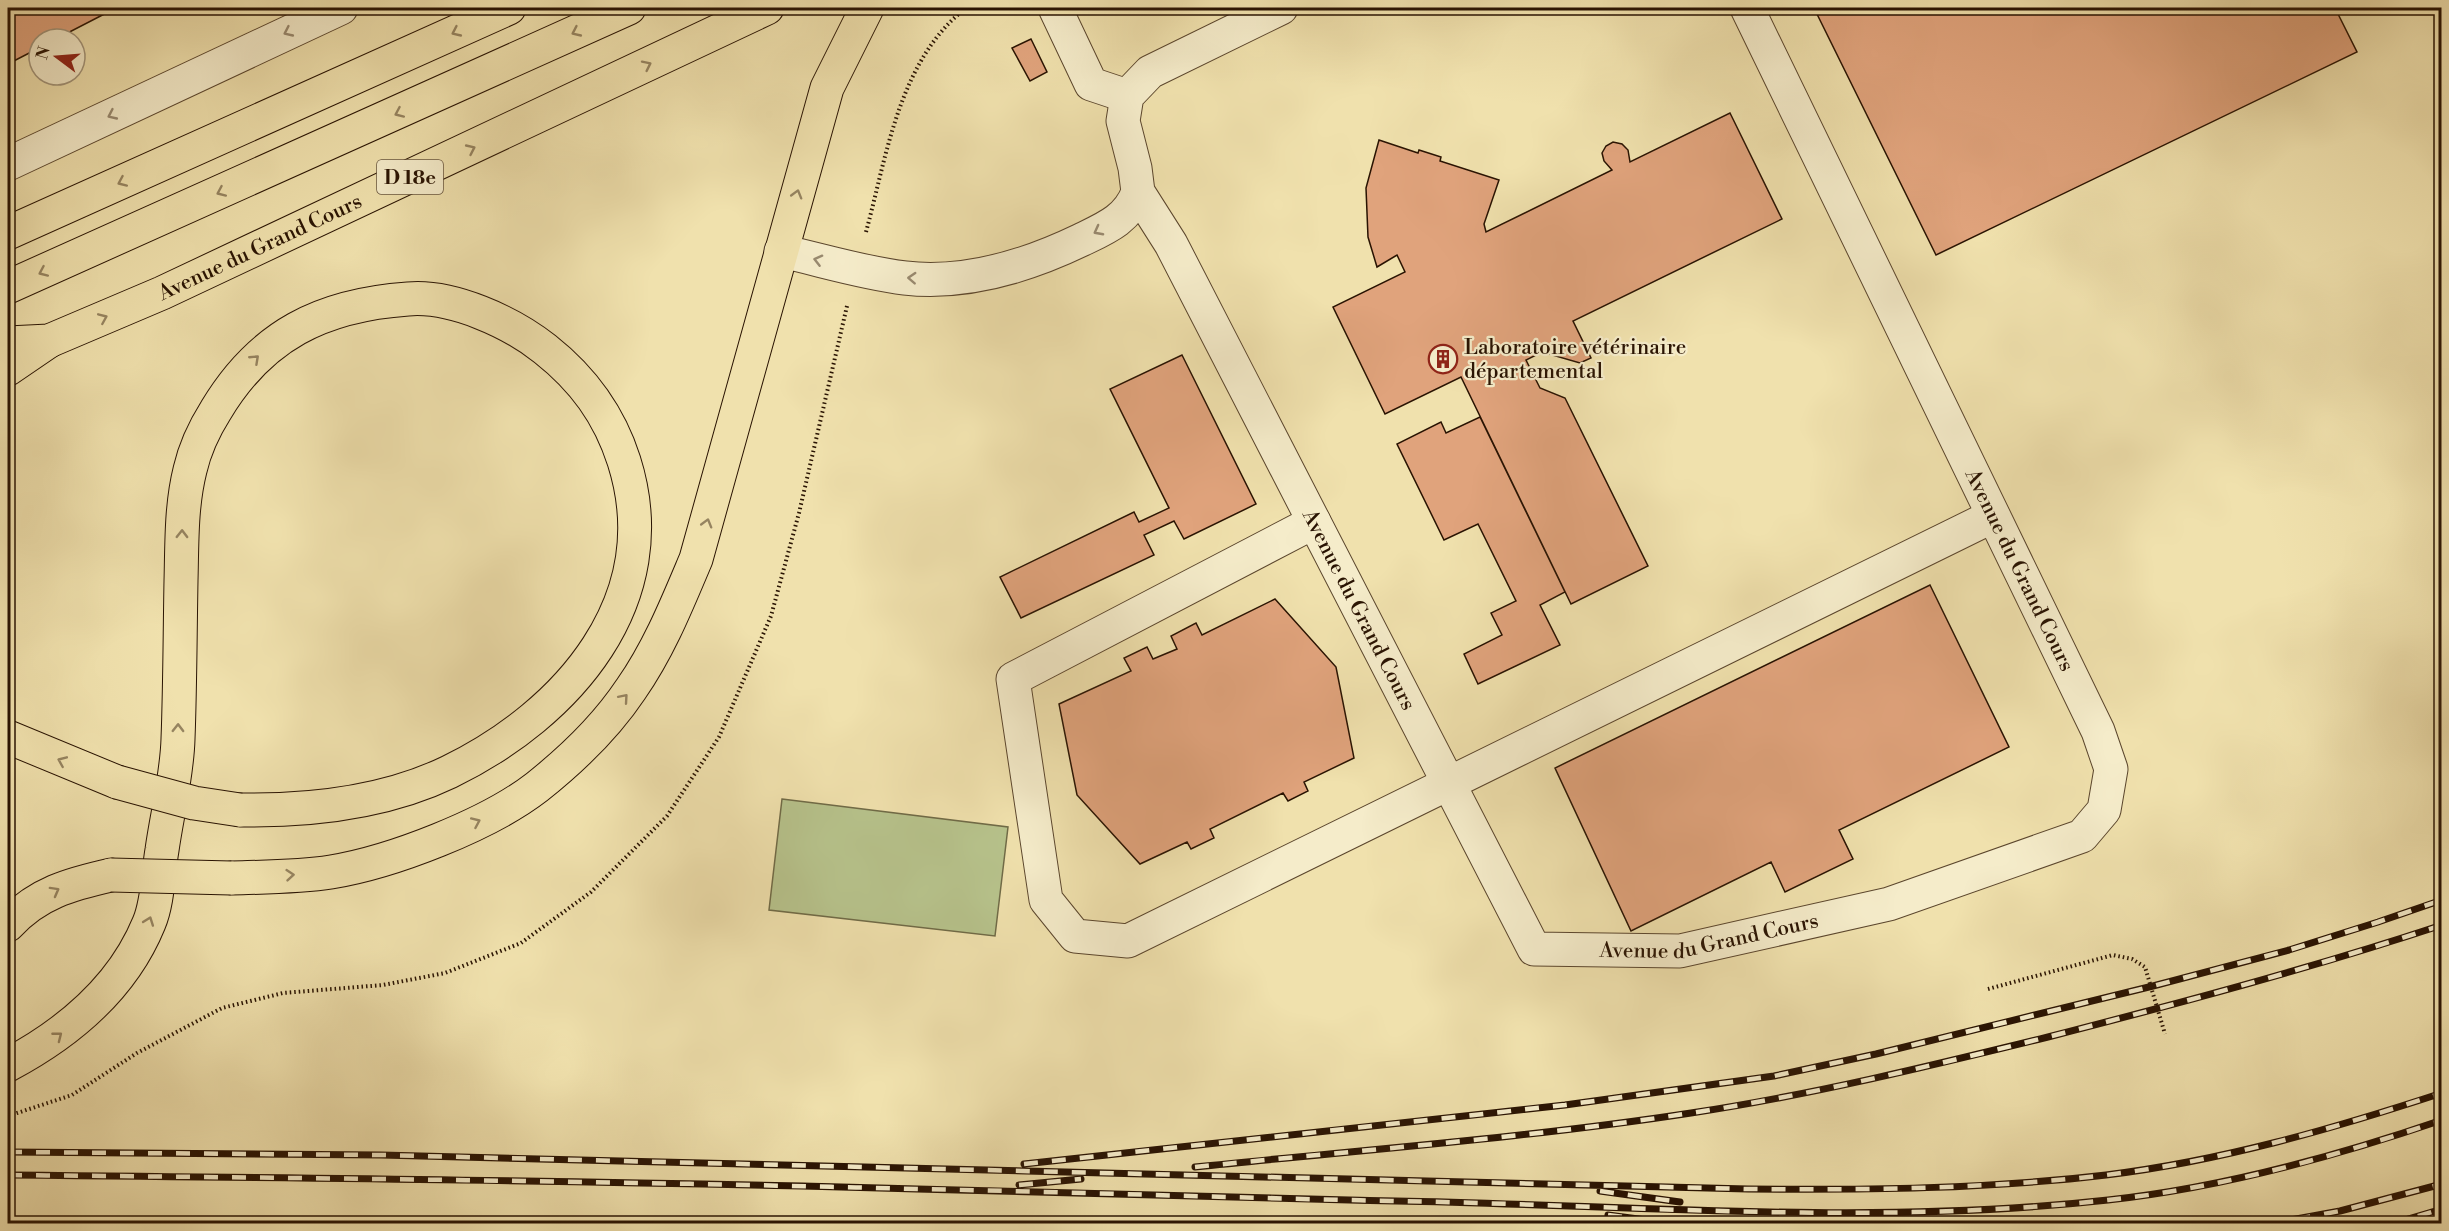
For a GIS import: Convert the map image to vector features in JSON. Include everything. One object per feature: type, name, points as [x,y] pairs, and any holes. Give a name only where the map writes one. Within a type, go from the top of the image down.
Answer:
[{"type":"main road","points":[[8,232],[272,116],[509,8]]},
{"type":"main road","points":[[8,287],[629,8]]},
{"type":"main road","name":"Avenue du Grand Cours","points":[[8,343],[49,341],[162,293],[767,8]]},
{"type":"main road","points":[[8,925],[37,901],[64,886],[111,875],[231,878],[332,872],[420,847],[483,819],[536,788],[586,742],[631,690],[666,630],[696,559],[826,88],[867,8]]},
{"type":"main road","points":[[8,737],[117,782],[194,803],[240,810],[285,811],[342,804],[399,792],[449,772],[498,743],[558,697],[595,654],[620,609],[632,567],[636,520],[632,485],[615,434],[597,402],[570,369],[535,341],[499,319],[462,307],[414,298],[329,312],[286,334],[252,359],[227,391],[201,435],[190,469],[182,513],[178,747],[150,921],[121,972],[90,1010],[46,1045],[8,1065]]},
{"type":"main road","name":"D 18e","points":[[8,369],[49,341]]},
{"type":"street","points":[[8,164],[341,8]]},
{"type":"street","points":[[1055,8],[1091,84],[1127,96],[1150,72],[1281,8]]},
{"type":"street","name":"Avenue du Grand Cours","points":[[1127,96],[1123,121],[1136,168],[1138,192],[1171,244],[1534,950],[1680,951],[1889,904],[2082,836],[2104,810],[2111,769],[2098,731],[1747,8]]},
{"type":"street","points":[[781,251],[908,278],[982,275],[1032,262],[1098,231],[1131,210],[1138,192]]},
{"type":"street","points":[[1314,522],[1013,679],[1046,900],[1075,936],[1128,941],[1994,516]]},
{"type":"path","points":[[862,244],[904,96],[917,65],[953,17],[966,8]]},
{"type":"path","points":[[1988,989],[2102,957],[2113,955],[2132,958],[2145,967],[2165,1034]]},
{"type":"green space","points":[[782,799],[1008,827],[995,936],[769,910]]},
{"type":"building","points":[[8,8],[116,8],[79,27],[27,27],[27,54],[8,64]]},
{"type":"building","points":[[1814,8],[2335,8],[2357,52],[1936,255]]},
{"type":"building","points":[[1031,39],[1047,72],[1030,81],[1012,48]]},
{"type":"building","name":"Laboratoire vétérinaire départemental","points":[[1730,113],[1782,219],[1573,321],[1591,358],[1580,363],[1542,352],[1526,360],[1540,388],[1565,398],[1648,566],[1571,604],[1461,377],[1385,414],[1333,307],[1405,272],[1397,255],[1377,267],[1368,237],[1366,188],[1379,140],[1418,153],[1419,150],[1441,157],[1440,161],[1499,180],[1484,224],[1486,232],[1612,170],[1604,161],[1602,153],[1606,146],[1613,142],[1622,144],[1628,150],[1630,162]]},
{"type":"building","points":[[1182,355],[1256,504],[1184,539],[1174,521],[1144,535],[1154,555],[1021,618],[1000,577],[1134,512],[1139,522],[1169,508],[1110,389]]},
{"type":"building","points":[[1480,417],[1565,592],[1540,605],[1560,645],[1478,684],[1464,654],[1502,635],[1491,613],[1516,601],[1478,524],[1444,540],[1397,444],[1441,422],[1446,433]]},
{"type":"building","points":[[1930,585],[2009,747],[1839,830],[1853,859],[1785,892],[1771,862],[1631,931],[1555,768]]},
{"type":"building","points":[[1275,599],[1336,667],[1354,758],[1304,782],[1308,791],[1288,801],[1283,793],[1210,829],[1214,838],[1191,849],[1187,842],[1140,864],[1077,795],[1059,704],[1131,671],[1124,658],[1147,647],[1153,659],[1177,649],[1171,636],[1196,623],[1202,635]]},
{"type":"railway","points":[[1024,1164],[1565,1105],[1774,1076],[1876,1054],[2153,986],[2289,950],[2442,900]]},
{"type":"railway","points":[[1195,1167],[1568,1130],[1781,1098],[2048,1037],[2295,970],[2442,925]]},
{"type":"railway","points":[[8,1152],[381,1155],[1748,1189],[1927,1188],[2061,1180],[2149,1169],[2276,1142],[2442,1093]]},
{"type":"railway","points":[[8,1175],[690,1184],[1485,1203],[1752,1212],[1930,1212],[2019,1208],[2108,1200],[2193,1188],[2319,1158],[2442,1120]]},
{"type":"railway","points":[[1019,1185],[1081,1179]]},
{"type":"railway","points":[[2269,1224],[2340,1211],[2442,1184]]},
{"type":"railway","points":[[1600,1191],[1680,1202]]},
{"type":"railway","points":[[2391,1224],[2442,1209]]},
{"type":"railway","points":[[1608,1215],[1676,1224]]},
{"type":"railway","points":[[1814,1220],[1837,1224]]},
{"type":"place","name":"Laboratoire vétérinaire départemental","points":[[1443,359]]}]
